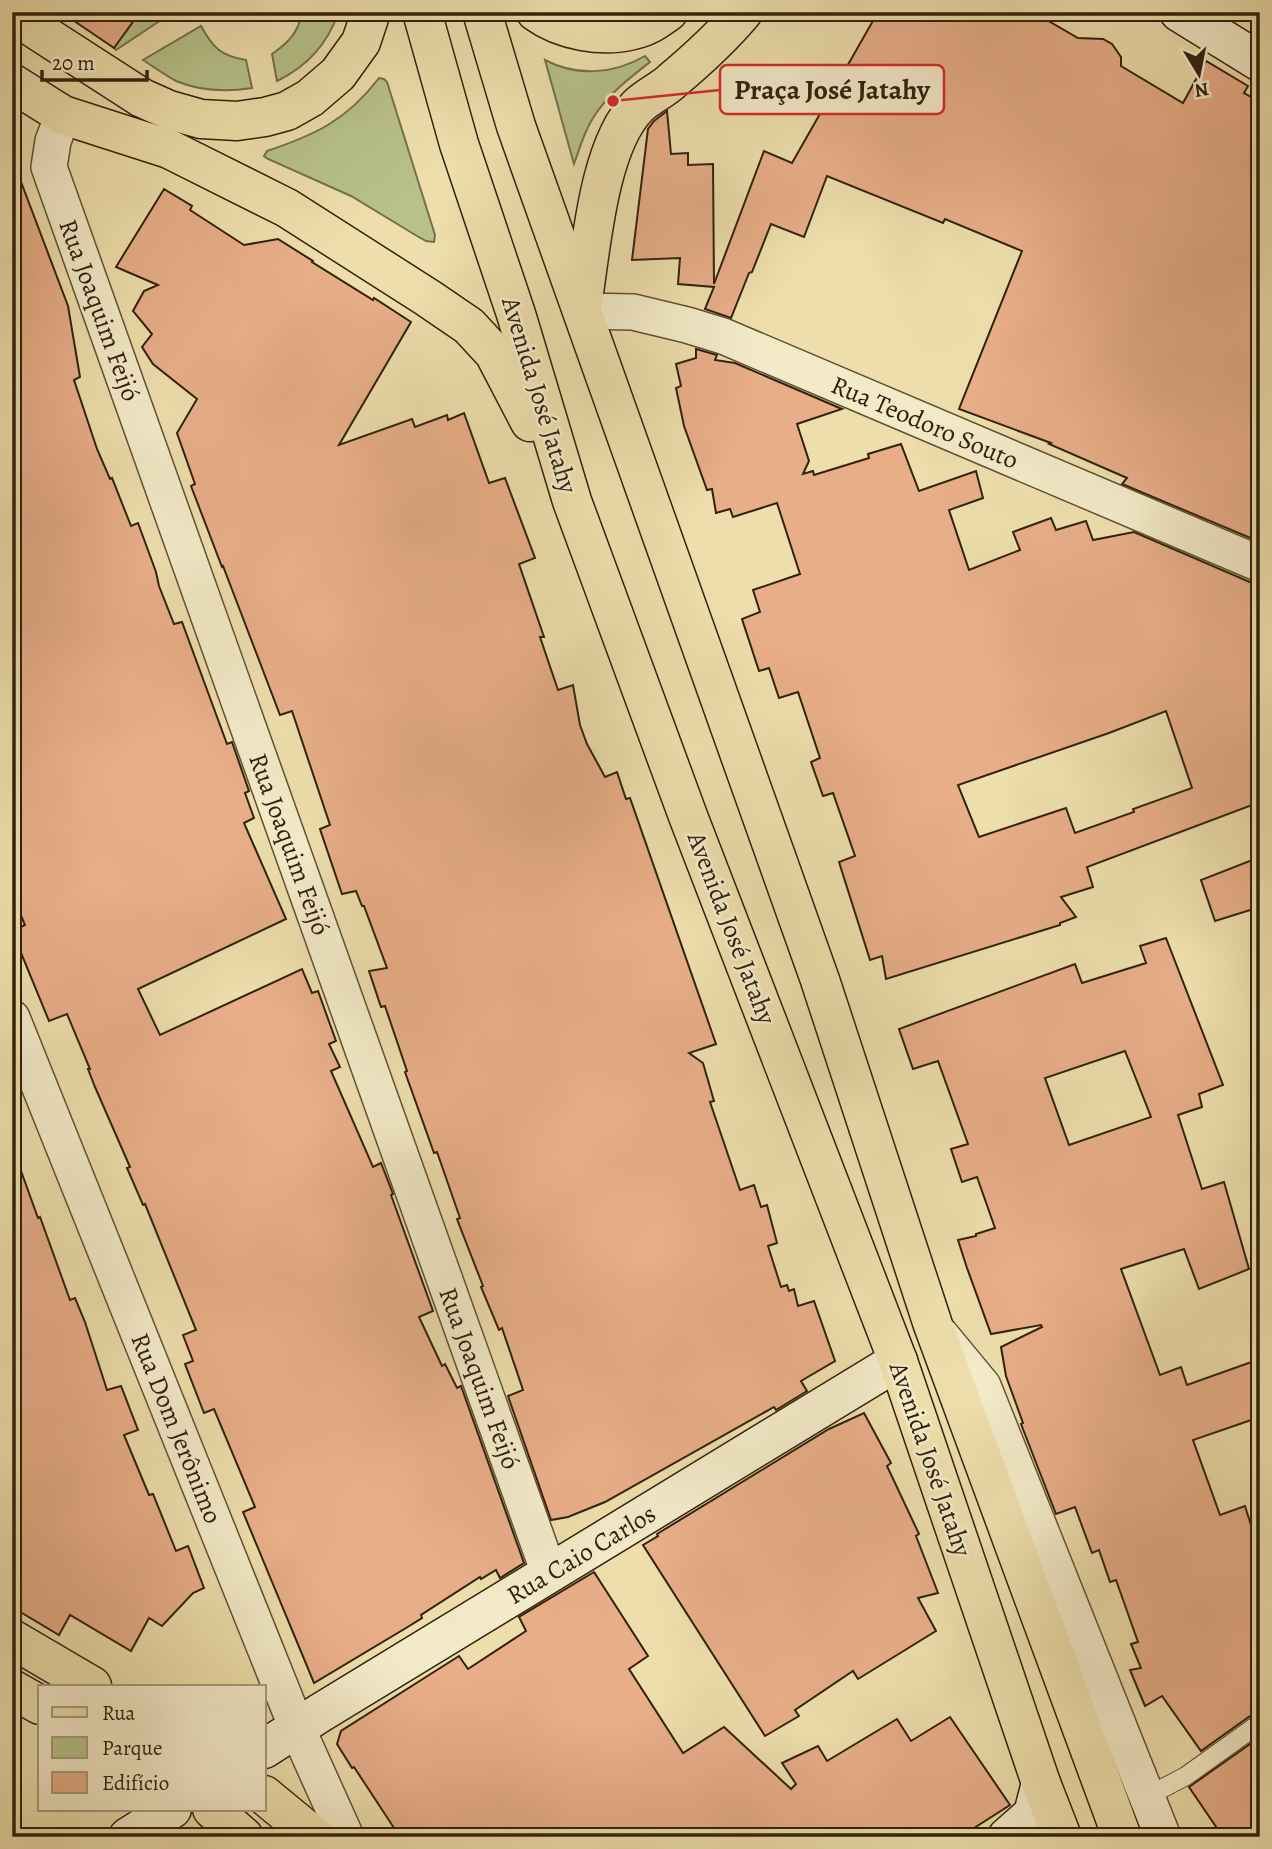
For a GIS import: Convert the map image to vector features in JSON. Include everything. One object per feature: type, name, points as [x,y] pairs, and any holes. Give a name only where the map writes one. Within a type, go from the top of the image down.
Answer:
[{"type":"main road","points":[[36,19],[142,98],[169,110],[201,119],[237,121],[287,111],[310,98],[338,75],[361,42],[371,12]]},
{"type":"main road","name":"Avenida José Jatahy","points":[[422,12],[459,144],[516,314],[572,501],[688,816],[898,1361],[1041,1783],[1062,1837]]},
{"type":"main road","name":"Avenida José Jatahy","points":[[482,12],[516,126],[815,967],[933,1325],[1122,1837]]},
{"type":"main road","points":[[536,12],[563,26],[599,33],[632,31],[653,23],[668,12]]},
{"type":"main road","points":[[581,311],[602,180],[620,131],[638,106],[671,82],[721,38],[743,12]]},
{"type":"main road","points":[[12,83],[63,115],[169,149],[287,208],[469,326],[494,353],[572,501]]},
{"type":"main road","points":[[12,1639],[90,1685]]},
{"type":"main road","points":[[12,1689],[38,1704]]},
{"type":"main road","points":[[266,1798],[315,1837]]},
{"type":"main road","points":[[214,1811],[244,1837]]},
{"type":"street","points":[[1179,12],[1260,62]]},
{"type":"street","name":"Rua Joaquim Feijó","points":[[63,115],[53,141],[49,167],[549,1573]]},
{"type":"street","name":"Rua Teodoro Souto","points":[[581,311],[633,312],[723,336],[1260,564]]},
{"type":"street","name":"Rua Dom Jerônimo","points":[[12,1018],[297,1728],[346,1837]]},
{"type":"street","name":"Avenida José Jatahy","points":[[933,1325],[983,1386],[1163,1837]]},
{"type":"street","name":"Rua Caio Carlos","points":[[266,1748],[898,1361]]},
{"type":"street","points":[[1007,1837],[1033,1814],[1041,1783]]},
{"type":"street","points":[[128,1837],[169,1811]]},
{"type":"lane","points":[[1147,1796],[1186,1776],[1260,1723]]},
{"type":"green space","points":[[140,12],[173,12],[116,50],[114,48]]},
{"type":"green space","points":[[302,12],[339,12],[329,34],[315,53],[277,81],[272,54],[292,36]]},
{"type":"green space","points":[[201,26],[219,50],[246,60],[252,88],[223,90],[194,87],[176,81],[143,60]]},
{"type":"green space","points":[[645,56],[650,62],[615,91],[593,118],[574,164],[545,60],[570,69],[595,71],[621,67]]},
{"type":"green space","points":[[379,78],[387,82],[435,235],[434,242],[426,241],[351,196],[264,156],[267,151],[300,139],[329,124],[355,105]]},
{"type":"building","points":[[61,12],[140,12],[114,48]]},
{"type":"building","points":[[878,12],[1033,12],[1078,38],[1103,39],[1112,44],[1121,57],[1121,66],[1183,103],[1206,61],[1248,86],[1244,93],[1260,102],[1260,542],[1122,484],[1127,478],[1049,444],[1051,443],[959,409],[1022,251],[945,219],[943,223],[827,176],[804,237],[771,224],[731,318],[705,309],[714,287],[678,284],[680,258],[632,260],[648,129],[654,121],[667,111],[671,154],[688,153],[688,165],[713,164],[714,284],[764,151],[792,163]]},
{"type":"building","points":[[12,166],[15,166],[68,306],[80,377],[74,380],[97,449],[131,526],[138,523],[174,624],[182,622],[227,744],[232,742],[249,791],[245,793],[254,818],[244,823],[286,919],[138,989],[160,1035],[302,969],[312,993],[318,991],[336,1041],[329,1044],[340,1067],[331,1071],[373,1167],[381,1163],[433,1311],[419,1317],[442,1366],[445,1364],[457,1388],[461,1386],[524,1563],[500,1578],[496,1570],[481,1579],[480,1577],[421,1615],[422,1618],[314,1683],[243,1512],[255,1507],[214,1409],[204,1413],[185,1364],[193,1361],[183,1335],[196,1330],[145,1204],[143,1205],[127,1168],[130,1167],[67,1014],[49,1021],[12,931],[25,925],[12,894]]},
{"type":"building","points":[[164,189],[192,206],[190,210],[244,245],[278,239],[411,322],[339,445],[412,419],[415,427],[447,415],[448,420],[464,413],[489,483],[505,478],[535,558],[519,564],[544,637],[540,637],[558,690],[573,685],[580,725],[587,744],[605,777],[617,772],[626,799],[630,798],[716,1044],[689,1053],[703,1063],[714,1101],[710,1102],[740,1190],[754,1185],[761,1207],[767,1205],[777,1243],[768,1246],[781,1287],[787,1285],[789,1291],[794,1289],[798,1306],[814,1301],[835,1361],[801,1381],[807,1391],[776,1410],[774,1407],[605,1502],[568,1517],[551,1520],[508,1396],[523,1390],[502,1328],[499,1330],[481,1287],[483,1286],[457,1219],[460,1218],[437,1152],[434,1153],[385,1006],[381,1007],[369,971],[387,968],[356,891],[342,894],[320,829],[330,825],[292,711],[280,715],[191,486],[195,484],[177,433],[197,399],[153,364],[142,347],[152,334],[133,311],[144,291],[158,285],[116,267]]},
{"type":"building","points":[[696,349],[717,355],[715,360],[735,363],[842,409],[797,424],[809,461],[803,474],[813,471],[814,475],[869,458],[868,454],[901,444],[919,491],[976,471],[983,498],[949,510],[969,570],[1020,550],[1013,532],[1051,518],[1056,530],[1086,521],[1093,540],[1134,532],[1252,583],[1260,584],[1260,802],[1087,867],[1093,887],[1061,897],[1076,917],[1060,925],[886,979],[882,956],[870,960],[839,862],[855,856],[833,793],[823,796],[811,762],[820,758],[798,692],[779,698],[769,668],[759,671],[742,619],[760,612],[753,590],[800,574],[777,503],[733,517],[730,509],[716,513],[712,489],[707,490],[684,426],[676,388],[681,386],[676,364],[696,358]],"holes":[[[1166,711],[1192,788],[1075,833],[1066,808],[979,837],[958,785]]]},
{"type":"building","points":[[1260,857],[1260,907],[1215,921],[1201,880]]},
{"type":"building","points":[[1166,938],[1223,1085],[1199,1094],[1202,1107],[1178,1115],[1202,1189],[1224,1182],[1249,1269],[1199,1289],[1184,1249],[1121,1269],[1160,1375],[1181,1367],[1187,1385],[1260,1359],[1260,1417],[1193,1440],[1220,1515],[1245,1506],[1260,1554],[1260,1712],[1253,1714],[1201,1751],[1162,1696],[1145,1706],[1130,1670],[1141,1668],[1131,1644],[1138,1642],[1116,1580],[1110,1582],[1099,1550],[1092,1553],[1075,1507],[1056,1514],[1021,1424],[1023,1423],[1006,1376],[1001,1347],[1042,1327],[1041,1325],[991,1334],[958,1240],[995,1228],[977,1177],[962,1182],[951,1149],[968,1144],[938,1061],[913,1069],[899,1029],[1075,964],[1082,983],[1146,963],[1140,946]],"holes":[[[1125,1051],[1151,1117],[1069,1145],[1045,1078]]]},
{"type":"building","points":[[16,1157],[70,1300],[75,1298],[85,1322],[107,1390],[121,1386],[138,1430],[124,1435],[149,1495],[153,1494],[176,1551],[188,1546],[204,1588],[193,1593],[162,1626],[149,1618],[131,1651],[70,1615],[59,1635],[12,1607],[12,1158]]},
{"type":"building","points":[[864,1413],[891,1463],[887,1466],[919,1534],[916,1536],[938,1593],[918,1598],[936,1631],[858,1679],[853,1671],[795,1710],[799,1716],[765,1736],[643,1545],[829,1429]]},
{"type":"building","points":[[594,1572],[648,1656],[629,1669],[683,1753],[724,1727],[791,1789],[796,1784],[782,1763],[818,1746],[827,1761],[897,1719],[911,1741],[950,1717],[1010,1805],[960,1837],[400,1837],[337,1744],[341,1731],[459,1656],[468,1669],[526,1631],[519,1617]]},
{"type":"building","points":[[1260,1737],[1260,1837],[1223,1837],[1189,1787]]},
{"type":"place","name":"Praça José Jatahy","points":[[613,101]]}]
